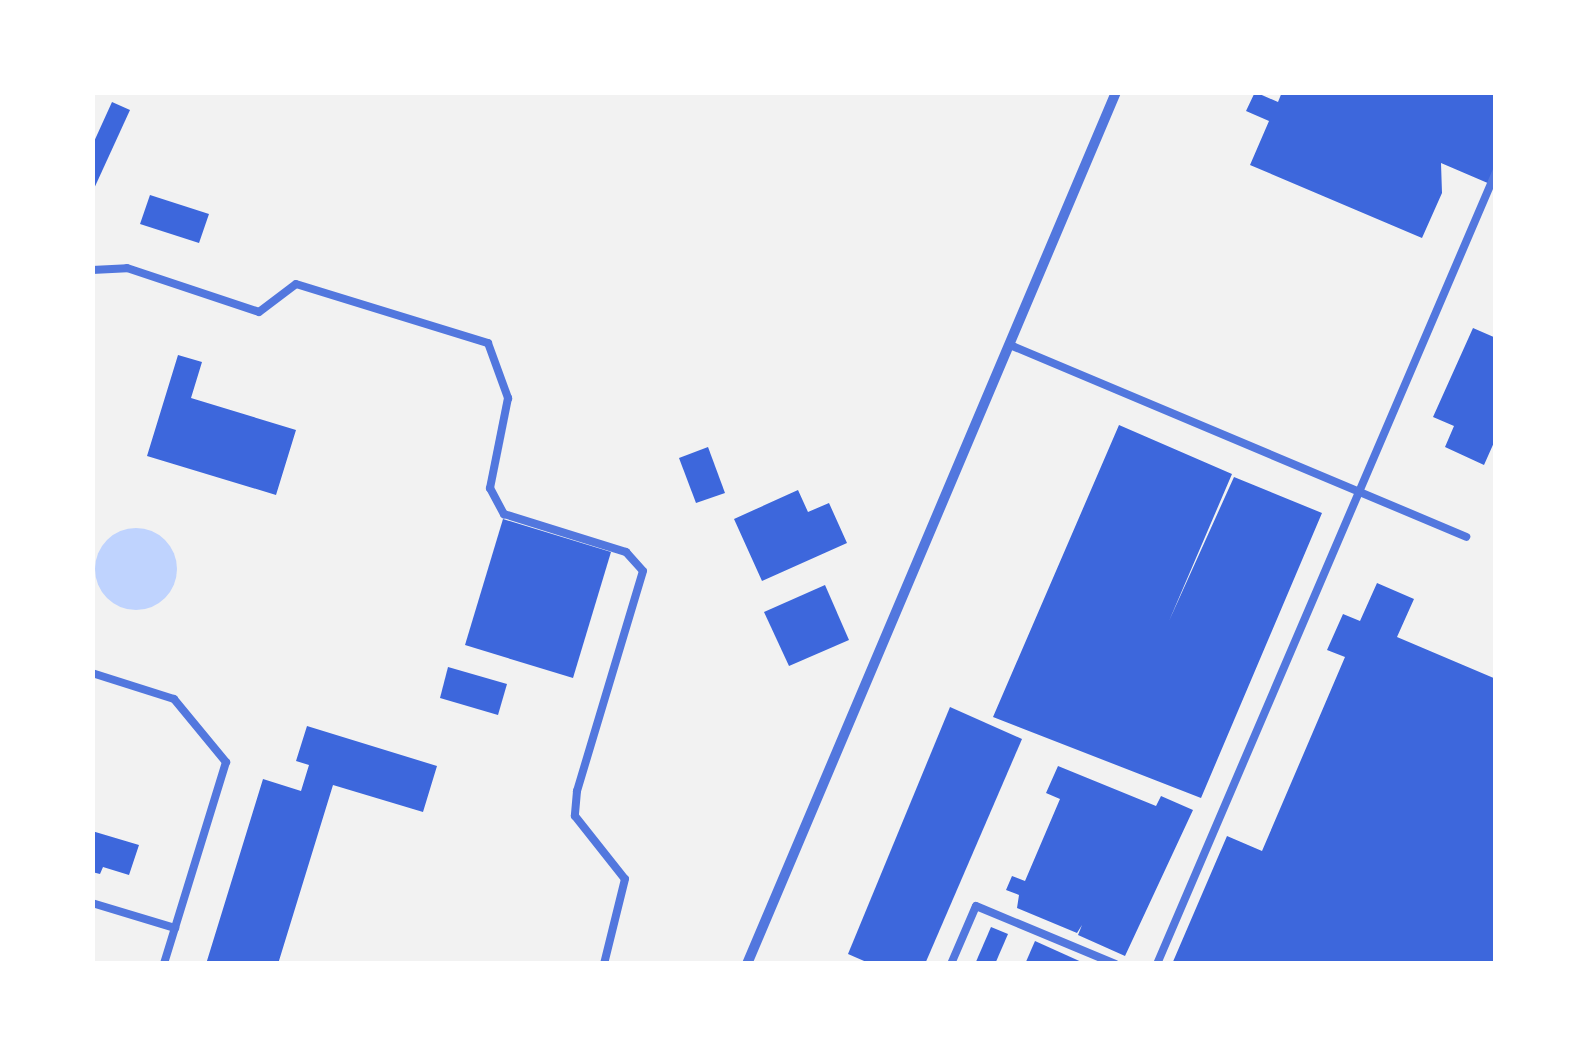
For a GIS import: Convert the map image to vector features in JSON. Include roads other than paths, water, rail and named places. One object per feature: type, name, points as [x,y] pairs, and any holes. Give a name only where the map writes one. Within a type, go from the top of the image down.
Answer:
[{"type":"street","points":[[747,964],[1116,92]]},
{"type":"lane","points":[[1156,964],[1496,172]]},
{"type":"lane","points":[[92,270],[128,268],[259,312],[296,284],[488,343],[508,398],[490,488],[504,514],[626,552],[644,571],[576,791],[580,826],[617,862],[626,880],[604,964]]},
{"type":"lane","points":[[1010,346],[1466,537]]},
{"type":"lane","points":[[92,673],[174,699],[226,762],[164,964]]},
{"type":"lane","points":[[92,903],[175,928]]},
{"type":"lane","points":[[951,964],[976,906],[1115,964]]},
{"type":"water","points":[[136,528],[152,531],[165,540],[174,553],[174,585],[165,598],[152,607],[136,610],[120,607],[107,598],[98,585],[95,569],[98,553],[107,540],[120,531]]}]
